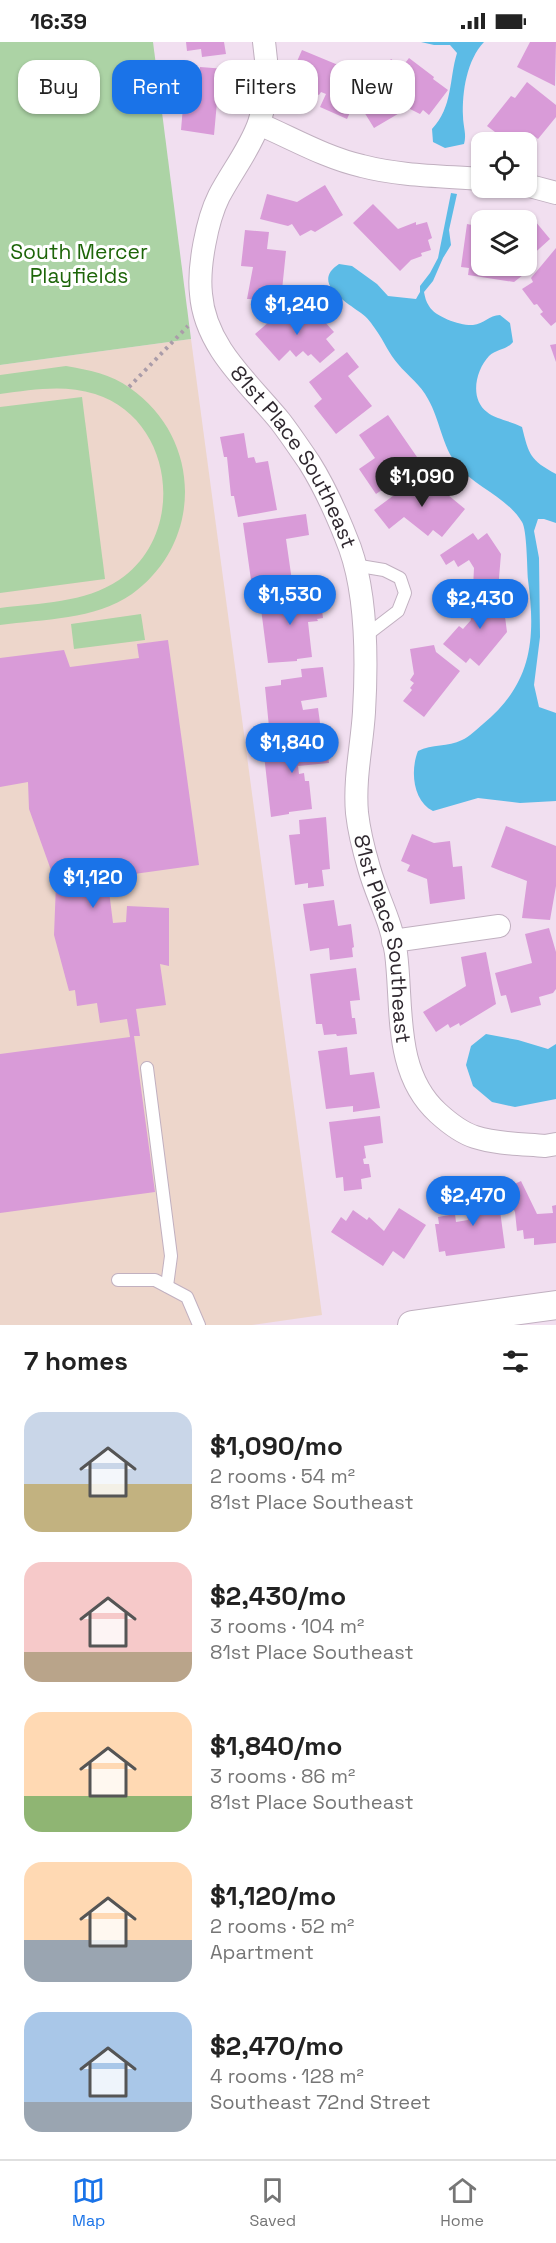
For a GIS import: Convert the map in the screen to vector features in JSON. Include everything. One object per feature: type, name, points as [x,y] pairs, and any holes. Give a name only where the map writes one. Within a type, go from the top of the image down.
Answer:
[{"type":"street","name":"81st Place Southeast","points":[[264,42],[267,88],[259,124],[218,198],[207,235],[200,292],[202,306],[214,337],[232,366],[280,422],[310,464],[332,504],[351,552],[362,603],[364,637],[364,712],[358,762],[357,812],[369,869],[386,912],[393,941],[404,1052],[430,1106],[450,1124],[474,1137],[544,1146],[556,1144]]},
{"type":"street","points":[[259,124],[335,158],[360,166],[388,171],[471,178]]},
{"type":"street","points":[[537,188],[556,192]]},
{"type":"street","points":[[393,941],[499,926]]},
{"type":"street","points":[[412,1325],[556,1305]]},
{"type":"lane","points":[[354,565],[384,570],[400,578],[405,593],[398,611],[364,637]]},
{"type":"lane","points":[[147,1068],[171,1256],[167,1286]]},
{"type":"lane","points":[[118,1280],[155,1280],[187,1297],[199,1325]]},
{"type":"path","points":[[129,387],[182,334],[202,306]]},
{"type":"shaded area","points":[[191,339],[322,1315],[252,1325],[0,1325],[0,365]]},
{"type":"green space","name":"South Mercer Playfields","points":[[0,42],[153,42],[155,60],[112,60],[112,114],[162,114],[191,339],[0,365]]},
{"type":"green space","points":[[66,366],[115,379],[130,388],[154,409],[171,434],[181,461],[185,490],[182,519],[172,547],[156,572],[132,594],[117,603],[85,614],[0,625],[0,608],[77,598],[106,588],[119,580],[141,560],[155,535],[162,508],[162,480],[156,452],[142,427],[122,407],[95,394],[71,389],[0,394],[0,375]]},
{"type":"green space","points":[[82,397],[105,579],[0,593],[0,407]]},
{"type":"green space","points":[[141,614],[145,640],[74,649],[71,624]]},
{"type":"water","points":[[421,42],[484,42],[473,58],[465,86],[464,144],[445,148],[433,142],[432,129],[444,112],[457,53],[450,45]]},
{"type":"water","points":[[451,193],[457,194],[449,230],[451,245],[433,281],[424,292],[426,301],[437,314],[455,322],[473,325],[500,315],[510,323],[513,342],[489,356],[484,362],[476,384],[478,399],[481,406],[490,414],[522,427],[532,456],[556,474],[556,523],[538,519],[534,531],[539,558],[540,637],[534,685],[539,707],[556,713],[556,801],[520,803],[478,798],[433,811],[421,800],[415,785],[414,767],[418,751],[451,744],[473,733],[499,709],[512,693],[527,659],[531,622],[524,526],[516,513],[457,465],[448,450],[425,394],[395,360],[367,319],[334,291],[328,278],[331,271],[339,264],[352,266],[377,284],[388,296],[416,299],[420,286],[438,258]]},
{"type":"water","points":[[486,1034],[548,1049],[556,1044],[556,1099],[515,1107],[492,1102],[473,1086],[466,1065],[471,1046]]},
{"type":"building","points":[[186,42],[224,42],[226,54],[202,57],[201,49],[187,51]]},
{"type":"building","points":[[530,42],[556,42],[555,86],[517,67]]},
{"type":"building","points":[[302,50],[330,62],[330,111],[320,107],[326,94],[321,92],[318,95],[318,60],[298,60]]},
{"type":"building","points":[[415,63],[448,90],[429,115],[423,110],[420,114],[415,112]]},
{"type":"building","points":[[202,67],[214,68],[214,114],[216,114],[214,135],[181,130],[182,114],[202,114]]},
{"type":"building","points":[[527,82],[556,105],[556,117],[538,139],[537,132],[495,132],[487,126],[511,96],[515,98]]},
{"type":"building","points":[[336,114],[349,114],[347,119]]},
{"type":"building","points":[[365,114],[398,114],[374,128]]},
{"type":"building","points":[[325,185],[343,215],[315,232],[311,230],[300,236],[292,224],[288,226],[260,219],[267,194],[297,202]]},
{"type":"building","points":[[373,204],[398,229],[416,222],[416,225],[427,222],[432,238],[428,240],[431,250],[421,253],[422,256],[411,260],[400,271],[353,223]]},
{"type":"building","points":[[537,223],[550,239],[537,251]]},
{"type":"building","points":[[467,224],[471,225],[471,275],[468,275],[469,268],[461,267]]},
{"type":"building","points":[[245,230],[269,232],[267,249],[286,251],[281,300],[247,299],[253,267],[241,266]]},
{"type":"building","points":[[556,248],[556,322],[551,326],[540,314],[543,312],[537,304],[534,305],[522,289],[533,282],[531,278],[537,276],[537,271]]},
{"type":"building","points":[[475,276],[522,276],[514,282]]},
{"type":"building","points":[[285,308],[298,322],[313,309],[334,332],[326,339],[335,350],[320,363],[311,354],[308,356],[303,351],[296,357],[290,350],[279,361],[255,334]]},
{"type":"building","points":[[556,344],[556,362],[550,345]]},
{"type":"building","points":[[347,352],[359,367],[348,376],[372,406],[336,434],[314,406],[322,399],[309,382]]},
{"type":"building","points":[[388,415],[417,457],[395,472],[399,478],[376,494],[359,469],[375,458],[359,435]]},
{"type":"building","points":[[244,433],[248,458],[254,457],[256,463],[268,461],[277,510],[238,517],[234,496],[231,496],[227,457],[224,457],[220,437]]},
{"type":"building","points":[[425,476],[465,509],[442,537],[433,530],[428,536],[404,517],[389,529],[374,510],[413,481],[417,485]]},
{"type":"building","points":[[306,514],[309,535],[286,539],[292,581],[252,587],[243,523]]},
{"type":"building","points":[[473,533],[478,540],[487,533],[501,554],[498,590],[473,588],[474,568],[469,560],[458,567],[454,560],[446,565],[440,555]]},
{"type":"building","points":[[320,593],[323,618],[308,622],[312,657],[297,659],[297,661],[268,663],[260,601]]},
{"type":"building","points":[[502,594],[507,632],[479,666],[470,658],[466,663],[443,644],[459,626],[463,629],[471,620],[468,599]]},
{"type":"building","points":[[168,640],[199,865],[98,879],[100,893],[109,891],[113,923],[126,922],[127,906],[169,908],[169,966],[160,964],[166,1005],[136,1009],[140,1036],[134,1036],[155,1192],[0,1213],[0,1054],[130,1037],[127,1019],[100,1023],[97,1003],[77,1006],[75,990],[69,991],[54,935],[56,884],[29,809],[28,782],[0,787],[0,658],[64,650],[70,667],[139,658],[137,644]]},
{"type":"building","points":[[434,645],[436,652],[460,671],[424,717],[403,701],[412,690],[410,688],[414,683],[410,680],[414,674],[410,649]]},
{"type":"building","points":[[323,667],[327,697],[301,701],[303,710],[318,708],[321,730],[270,737],[265,687],[281,685],[281,680],[302,677],[301,669]]},
{"type":"building","points":[[326,739],[329,763],[298,766],[299,774],[304,773],[305,781],[309,781],[312,809],[271,817],[263,746]]},
{"type":"building","points":[[326,817],[330,869],[322,870],[324,886],[308,888],[308,883],[295,885],[289,835],[300,834],[299,820]]},
{"type":"building","points":[[506,826],[556,846],[556,886],[550,920],[522,918],[527,881],[491,867]]},
{"type":"building","points":[[412,834],[434,843],[450,841],[453,867],[462,866],[465,899],[430,904],[427,879],[407,871],[410,865],[401,861]]},
{"type":"building","points":[[334,900],[338,926],[351,924],[354,947],[352,948],[353,957],[330,960],[329,948],[310,951],[303,904]]},
{"type":"building","points":[[549,928],[556,952],[556,989],[553,993],[539,997],[541,1005],[511,1013],[506,995],[501,996],[495,973],[532,963],[525,934]]},
{"type":"building","points":[[486,952],[496,1004],[460,1026],[459,1023],[450,1028],[448,1024],[436,1032],[423,1012],[466,986],[461,957]]},
{"type":"building","points":[[356,968],[360,1000],[350,1001],[357,1034],[324,1035],[322,1024],[316,1024],[310,974]]},
{"type":"building","points":[[347,1047],[350,1075],[374,1072],[380,1108],[353,1112],[353,1106],[326,1109],[318,1051]]},
{"type":"building","points":[[380,1116],[383,1143],[364,1146],[366,1158],[363,1159],[364,1164],[369,1164],[371,1177],[361,1179],[362,1189],[344,1191],[343,1177],[336,1178],[329,1122]]},
{"type":"building","points":[[521,1181],[537,1214],[553,1213],[552,1206],[556,1205],[556,1243],[534,1245],[534,1238],[524,1239],[523,1230],[517,1231],[515,1212],[504,1189]]},
{"type":"building","points":[[497,1188],[505,1248],[446,1256],[445,1251],[439,1252],[435,1224],[439,1224],[438,1217],[455,1214],[456,1222],[468,1220],[467,1216],[473,1215],[470,1192]]},
{"type":"building","points":[[399,1208],[426,1225],[404,1259],[393,1251],[383,1266],[331,1232],[341,1217],[346,1221],[353,1210],[367,1220],[369,1217],[384,1231]]}]
